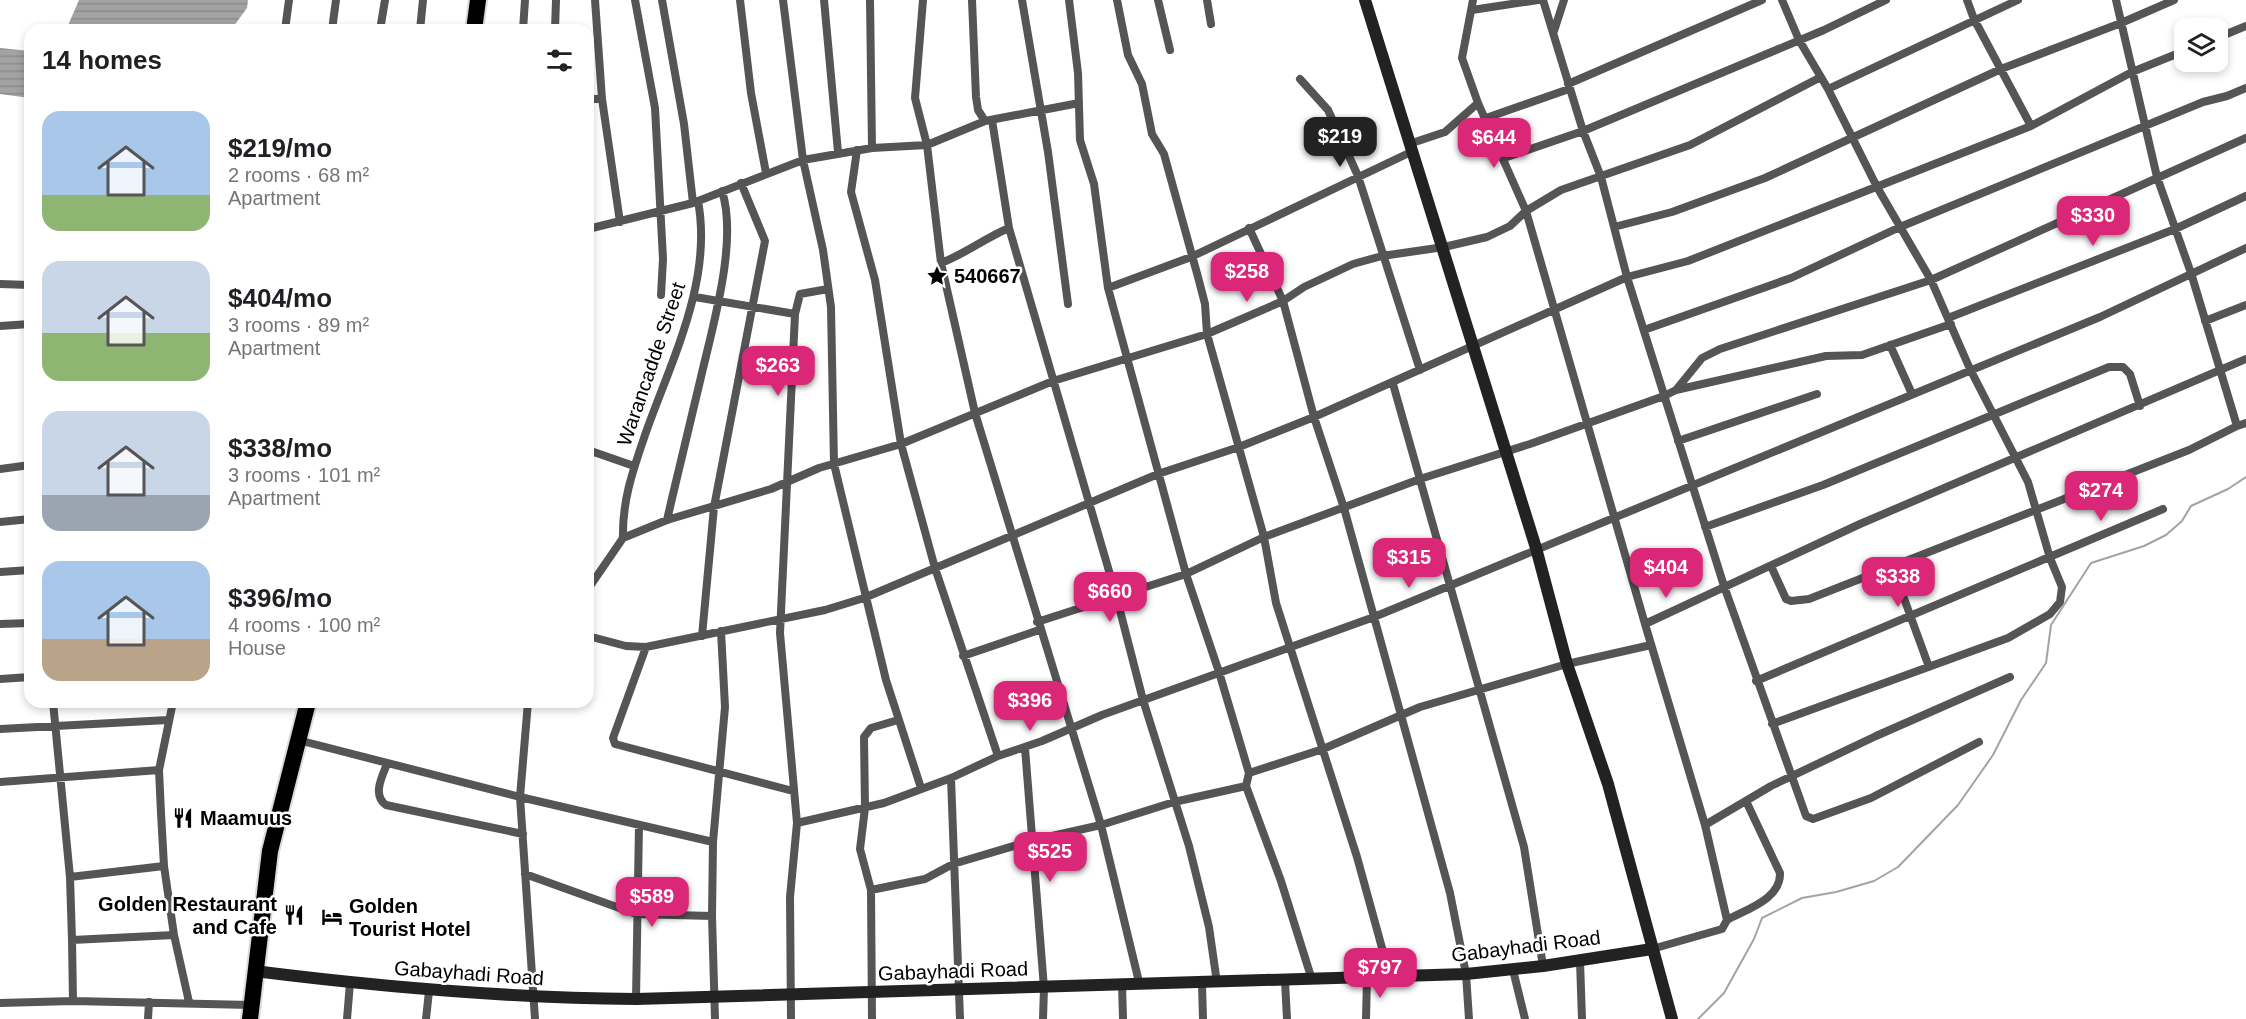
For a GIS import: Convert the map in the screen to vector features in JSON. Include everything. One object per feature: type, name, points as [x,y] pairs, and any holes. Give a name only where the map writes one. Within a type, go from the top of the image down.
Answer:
[{"type":"highway","points":[[475,24],[477,0]]},
{"type":"highway","points":[[251,1012],[254,971],[270,851],[306,708]]},
{"type":"street","points":[[286,24],[289,0]]},
{"type":"street","points":[[333,24],[336,0]]},
{"type":"street","points":[[381,24],[385,0]]},
{"type":"street","points":[[421,24],[423,0]]},
{"type":"street","points":[[523,24],[525,0]]},
{"type":"street","points":[[555,24],[556,0]]},
{"type":"street","points":[[595,0],[602,99],[620,222]]},
{"type":"street","points":[[635,0],[655,108],[663,259],[661,295]]},
{"type":"street","name":"Warancadde Street","points":[[623,537],[623,503],[634,466],[695,297],[702,249],[683,115],[662,0]]},
{"type":"street","points":[[740,0],[751,93],[766,173]]},
{"type":"street","points":[[783,0],[803,160],[823,250],[834,339],[834,464],[864,598],[898,720],[921,788]]},
{"type":"street","points":[[824,0],[838,152]]},
{"type":"street","points":[[870,0],[872,147]]},
{"type":"street","points":[[923,0],[915,91],[927,145],[941,263],[975,413],[1069,728],[1101,825],[1139,982]]},
{"type":"street","points":[[972,0],[977,105],[988,121],[1009,228],[1116,595],[1143,700],[1197,876],[1209,927],[1216,983]]},
{"type":"street","points":[[1022,0],[1041,110],[1068,304]]},
{"type":"street","points":[[1070,0],[1078,73],[1080,140],[1094,184],[1108,288],[1186,574],[1219,672],[1249,773],[1246,786],[1281,881],[1312,980]]},
{"type":"street","points":[[1117,0],[1128,55],[1142,84],[1152,134],[1164,154],[1205,304],[1207,334],[1264,537],[1271,584],[1323,749],[1390,977]]},
{"type":"street","points":[[1158,0],[1170,50]]},
{"type":"street","points":[[1207,0],[1211,24]]},
{"type":"street","points":[[1365,0],[1410,148],[1444,247],[1472,345],[1536,548],[1567,664],[1608,784],[1672,1019]]},
{"type":"street","points":[[1473,0],[1473,10],[1462,45],[1462,58],[1478,103],[1526,211],[1646,624],[1650,645],[1705,825],[1727,920]]},
{"type":"street","points":[[1473,10],[1538,0]]},
{"type":"street","points":[[1543,0],[1568,86],[1601,177],[1627,277],[1724,586],[1790,778],[1806,816],[1813,819],[1871,798],[1979,742]]},
{"type":"street","points":[[1554,32],[1564,0]]},
{"type":"street","points":[[1772,724],[2008,638],[2050,614],[2060,602],[2062,587],[2050,558],[2038,509],[2016,458],[1970,369],[1931,280],[1877,187],[1828,89],[1799,40],[1782,0]]},
{"type":"street","points":[[1504,158],[1583,131],[1799,40],[1886,0]]},
{"type":"street","points":[[1967,0],[1974,19],[2031,126]]},
{"type":"street","points":[[1828,89],[2018,0]]},
{"type":"street","points":[[2116,0],[2157,177],[2191,273],[2236,426]]},
{"type":"street","points":[[1614,227],[1672,212],[1765,178],[2001,69],[2174,0]]},
{"type":"street","points":[[1486,118],[1568,86],[1759,1]]},
{"type":"street","points":[[2228,33],[2246,26]]},
{"type":"street","points":[[594,638],[626,646],[646,647],[781,620],[864,598],[1158,474],[1239,447],[1393,384],[1472,345],[1627,277],[1688,261],[2031,126],[2132,72],[2174,55]]},
{"type":"street","points":[[594,580],[623,537],[667,520],[788,482],[834,464],[901,444],[1053,381],[1207,334],[1283,302],[1329,274],[1382,255],[1444,247],[1499,232],[1519,220],[1526,211],[1561,190],[1690,145],[1821,77]]},
{"type":"street","points":[[1300,79],[1328,110],[1358,176],[1420,370]]},
{"type":"street","points":[[1644,330],[1791,278],[1900,227],[2145,128],[2203,102],[2246,88]]},
{"type":"street","points":[[594,99],[602,99]]},
{"type":"street","points":[[594,228],[660,213],[695,202],[803,160],[872,147],[927,145],[988,121],[1079,103]]},
{"type":"street","points":[[1108,288],[1191,257],[1358,176],[1445,132],[1478,103]]},
{"type":"street","points":[[1676,390],[1697,363],[1720,350],[1931,280],[2246,138]]},
{"type":"street","points":[[857,150],[851,192],[874,280],[901,444],[935,568],[998,756]]},
{"type":"street","points":[[702,636],[714,507],[765,241],[741,183]]},
{"type":"street","points":[[667,520],[719,300],[728,226],[727,207],[722,191]]},
{"type":"street","points":[[963,656],[1116,595],[1186,574],[1264,537],[1420,479],[1530,444],[1676,390],[1826,356],[1862,355],[1890,345],[2175,229],[2246,196]]},
{"type":"street","points":[[941,263],[963,255],[980,242],[1009,228]]},
{"type":"street","points":[[1249,228],[1283,302],[1314,417],[1344,508],[1450,893],[1466,974],[1469,1019]]},
{"type":"street","points":[[796,823],[865,808],[951,778],[998,756],[1025,748],[1069,728],[1143,700],[1374,618],[1536,548],[1692,486],[2100,316],[2246,248]]},
{"type":"street","points":[[0,284],[24,285]]},
{"type":"street","points":[[791,1019],[790,897],[796,823],[781,620],[795,314],[800,294],[828,289]]},
{"type":"street","points":[[695,297],[795,314]]},
{"type":"street","points":[[2205,321],[2246,305]]},
{"type":"street","points":[[0,326],[24,324]]},
{"type":"street","points":[[1890,345],[1912,394]]},
{"type":"street","points":[[1646,624],[1860,524],[2246,359]]},
{"type":"street","points":[[1705,526],[1823,485],[2109,367],[2123,368],[2130,374],[2140,406]]},
{"type":"street","points":[[1393,384],[1524,847],[1543,966]]},
{"type":"street","points":[[1678,441],[1817,394]]},
{"type":"street","points":[[1772,566],[1782,595],[1791,601],[1809,599],[1893,568],[2189,450],[2246,423]]},
{"type":"street","points":[[594,452],[634,466]]},
{"type":"street","points":[[0,469],[24,466]]},
{"type":"street","points":[[1756,681],[2163,509]]},
{"type":"street","points":[[0,522],[24,520]]},
{"type":"street","points":[[1893,568],[1929,667]]},
{"type":"street","points":[[0,572],[24,570]]},
{"type":"street","points":[[0,624],[24,623]]},
{"type":"street","points":[[715,1019],[712,916],[713,842],[725,707],[721,632]]},
{"type":"street","points":[[1249,773],[1323,749],[1401,715],[1480,689],[1567,664],[1650,645]]},
{"type":"street","points":[[646,647],[614,741],[793,791]]},
{"type":"street","points":[[0,679],[24,677]]},
{"type":"street","points":[[1705,825],[1790,778],[1876,736],[2010,677]]},
{"type":"street","points":[[54,708],[70,877],[73,1001]]},
{"type":"street","points":[[171,708],[159,770],[164,866],[174,935],[189,1002]]},
{"type":"street","points":[[527,708],[520,797],[535,1019]]},
{"type":"street","points":[[0,729],[55,724],[168,720]]},
{"type":"street","points":[[872,1019],[871,890],[860,849],[865,808],[866,731],[898,720]]},
{"type":"street","points":[[298,740],[520,797],[713,842]]},
{"type":"street","points":[[1025,748],[1044,988],[1043,1019]]},
{"type":"street","points":[[387,764],[378,790],[380,801],[386,805],[523,834]]},
{"type":"street","points":[[0,782],[159,770]]},
{"type":"street","points":[[951,778],[960,1019]]},
{"type":"street","points":[[871,890],[925,879],[953,864],[1034,840],[1101,825],[1174,802],[1246,786]]},
{"type":"street","points":[[1652,950],[1722,929],[1727,920],[1774,894],[1780,884],[1780,873],[1746,801]]},
{"type":"street","points":[[636,999],[639,825]]},
{"type":"street","points":[[70,877],[164,866]]},
{"type":"street","points":[[525,874],[636,914],[712,916]]},
{"type":"street","points":[[72,940],[174,935]]},
{"type":"street","name":"Gabayhadi Road","points":[[254,971],[429,991],[534,999],[636,999],[1044,988],[1139,982],[1202,984],[1466,974],[1513,970],[1652,950]]},
{"type":"street","points":[[1580,961],[1582,1019]]},
{"type":"street","points":[[1513,970],[1525,1019]]},
{"type":"street","points":[[1366,1019],[1367,978]]},
{"type":"street","points":[[1285,981],[1287,1019]]},
{"type":"street","points":[[347,1019],[350,983]]},
{"type":"street","points":[[1122,983],[1123,1019]]},
{"type":"street","points":[[1202,984],[1203,1019]]},
{"type":"street","points":[[426,1019],[429,991]]},
{"type":"street","points":[[148,1019],[149,1002]]},
{"type":"street","points":[[0,1003],[189,1002],[251,1012]]},
{"type":"shaded area","points":[[79,0],[248,0],[247,8],[235,24],[69,24]]},
{"type":"shaded area","points":[[0,48],[24,50],[24,97],[0,94]]},
{"type":"waterway","points":[[1698,1019],[1724,993],[1754,939],[1762,918],[1802,898],[1836,892],[1874,881],[1898,867],[1958,805],[1993,755],[2021,700],[2046,663],[2051,625],[2091,563],[2144,546],[2166,535],[2182,521],[2191,506],[2228,489],[2246,477]]},
{"type":"place","name":"540667","points":[[937,276]]},
{"type":"place","name":"Maamuus","points":[[183,818]]},
{"type":"place","name":"Golden Restaurant and Cafe","points":[[294,915]]},
{"type":"place","name":"Golden Tourist Hotel","points":[[332,917]]}]
